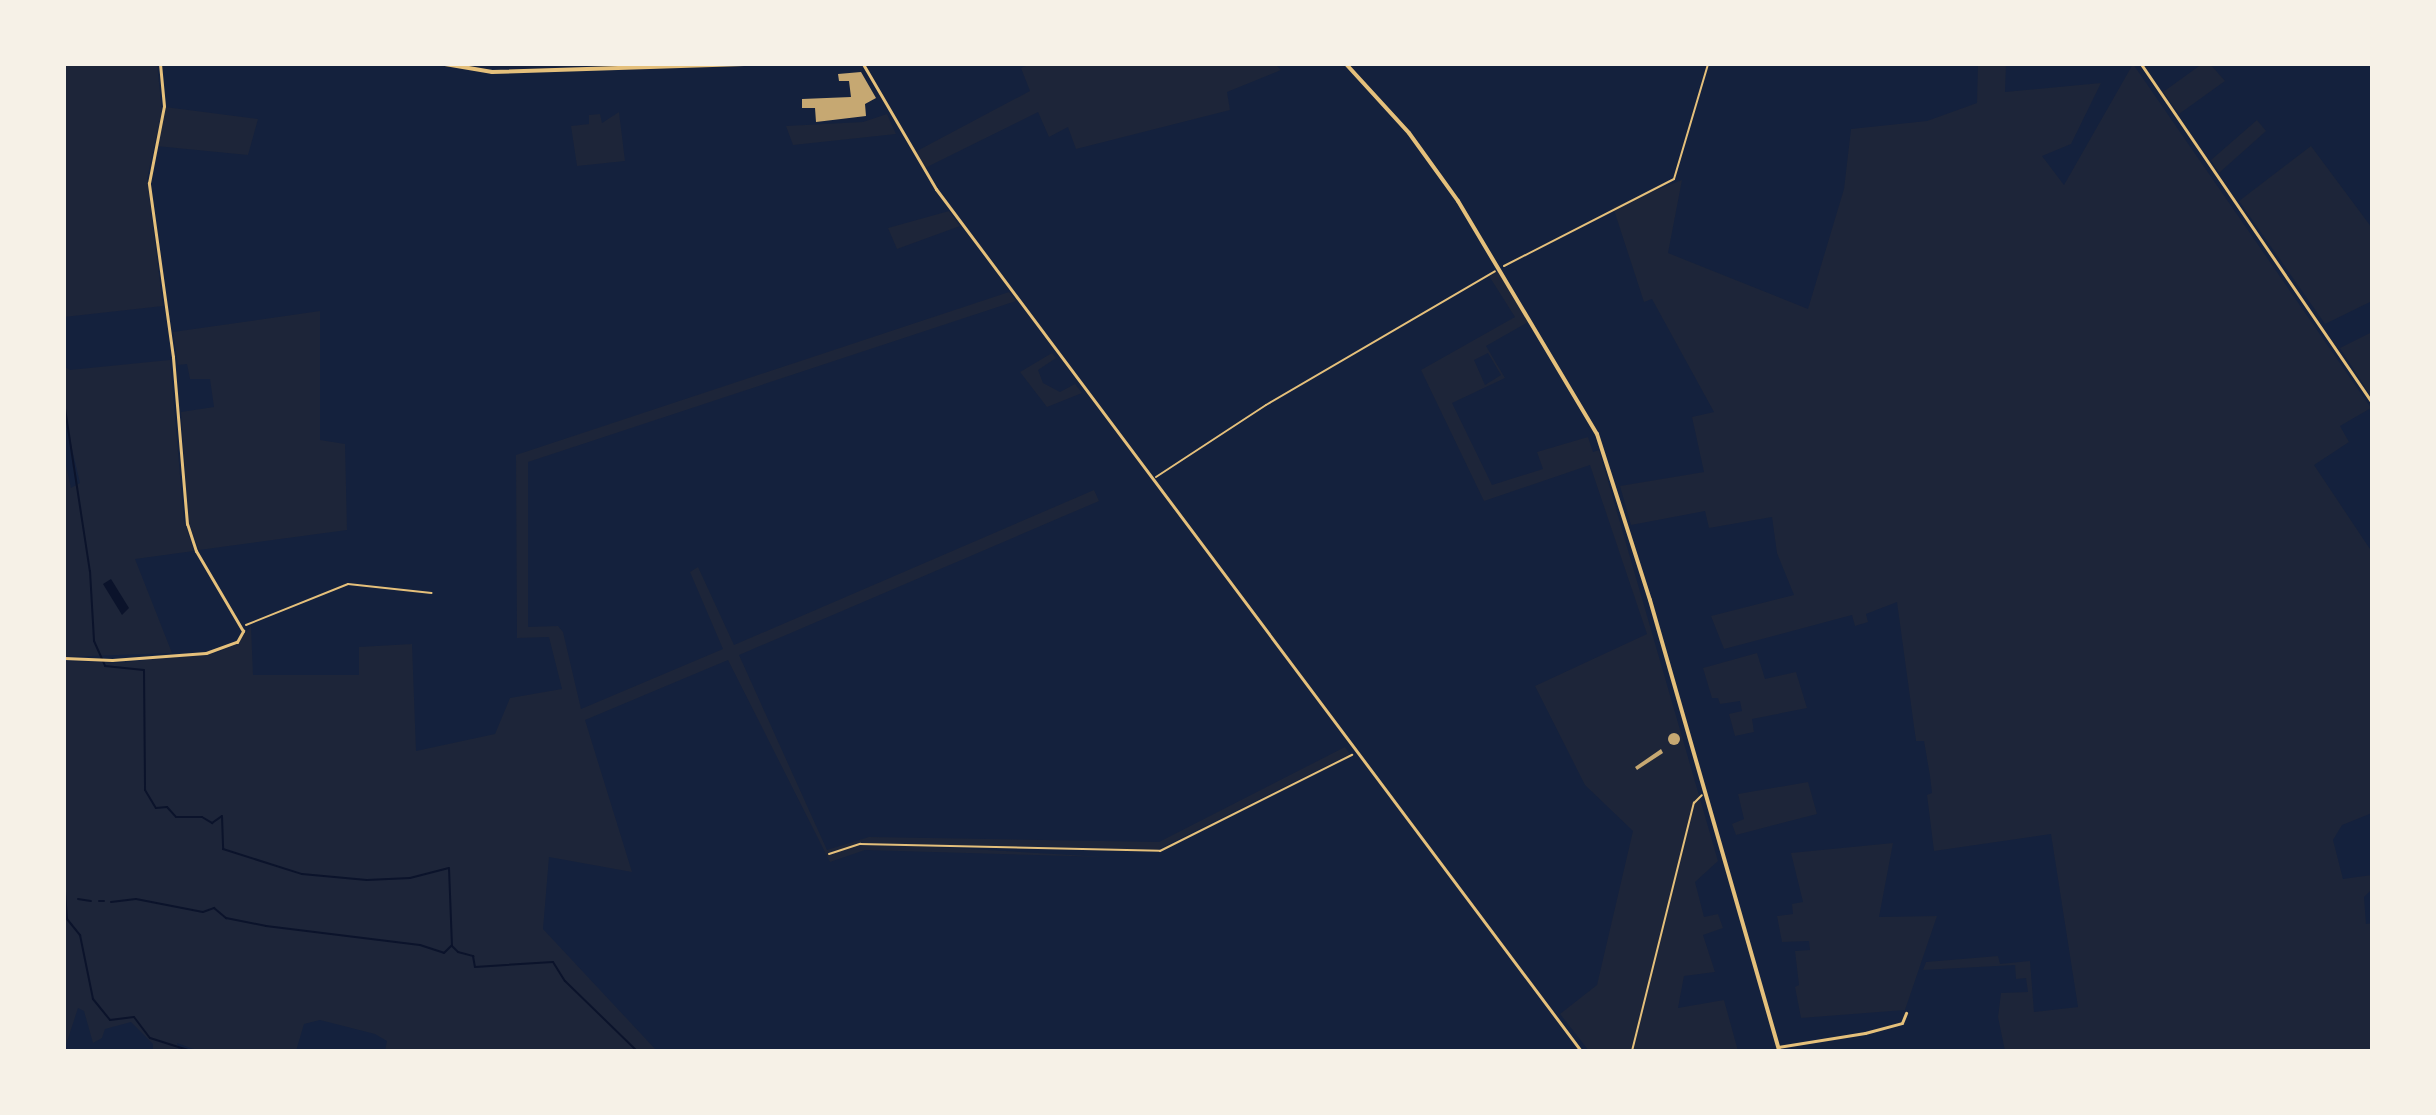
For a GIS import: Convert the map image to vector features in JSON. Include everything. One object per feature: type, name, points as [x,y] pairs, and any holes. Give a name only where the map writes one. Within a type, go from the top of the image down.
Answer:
[{"type":"street","points":[[64,658],[112,660],[206,653],[237,642],[243,627],[196,551],[187,524],[173,357],[149,183],[164,106],[160,64]]},
{"type":"street","points":[[445,64],[492,72],[752,64]]},
{"type":"street","points":[[863,64],[936,189],[1581,1051]]},
{"type":"street","points":[[1346,64],[1426,156],[1500,268],[1585,410],[1613,474],[1702,795],[1778,1049],[1902,1023],[1906,1013]]},
{"type":"street","points":[[2141,64],[2372,402]]},
{"type":"lane","points":[[1632,1051],[1694,803],[1702,795]]},
{"type":"path","points":[[1152,480],[1266,405],[1500,268],[1674,179],[1708,64]]},
{"type":"path","points":[[243,627],[348,584],[432,593]]},
{"type":"path","points":[[829,854],[860,844],[1160,851],[1357,752]]},
{"type":"shaded area","points":[[64,64],[157,64],[162,111],[147,179],[163,306],[64,317]]},
{"type":"shaded area","points":[[1030,64],[1275,64],[1281,70],[1227,92],[1230,110],[1076,149],[1068,127],[1049,137],[1038,112],[925,168],[915,152],[1030,91],[1021,68]]},
{"type":"shaded area","points":[[1978,64],[2006,64],[2005,92],[2101,83],[2071,144],[2042,156],[2064,185],[2133,64],[2371,408],[2340,426],[2349,442],[2314,465],[2372,552],[2372,813],[2342,825],[2333,840],[2343,879],[2372,875],[2372,889],[2364,897],[2366,924],[2372,923],[2372,1051],[2005,1051],[1998,1017],[2001,993],[2028,992],[2026,978],[2016,979],[2015,965],[1923,970],[1926,962],[1998,956],[2000,964],[2030,961],[2034,1012],[2078,1007],[2051,834],[1934,851],[1927,795],[1932,793],[1930,776],[1924,741],[1916,741],[1897,602],[1866,614],[1868,622],[1855,626],[1852,615],[1724,649],[1711,616],[1794,595],[1777,553],[1772,517],[1709,528],[1705,511],[1631,525],[1620,486],[1704,472],[1692,417],[1714,412],[1652,299],[1644,302],[1613,207],[1682,180],[1668,253],[1808,309],[1844,189],[1851,129],[1927,121],[1977,103]]},
{"type":"shaded area","points":[[2202,64],[2210,64],[2225,81],[2179,114],[2163,92]]},
{"type":"shaded area","points":[[165,107],[258,119],[248,155],[156,146]]},
{"type":"shaded area","points":[[619,112],[625,161],[577,166],[571,126],[589,124],[589,115],[600,114],[602,123]]},
{"type":"shaded area","points":[[887,114],[896,134],[793,145],[786,126],[863,122]]},
{"type":"shaded area","points":[[2257,120],[2266,131],[2219,173],[2211,160]]},
{"type":"shaded area","points":[[2311,146],[2372,228],[2372,301],[2325,324],[2239,201]]},
{"type":"shaded area","points":[[949,211],[960,226],[897,249],[888,228]]},
{"type":"shaded area","points":[[1498,271],[1528,322],[1486,346],[1505,378],[1452,403],[1492,485],[1543,469],[1537,452],[1588,437],[1593,452],[1599,450],[1718,861],[1695,882],[1704,917],[1718,914],[1723,928],[1703,935],[1715,972],[1684,976],[1678,1008],[1724,1000],[1738,1051],[1589,1051],[1560,1014],[1597,985],[1633,831],[1585,785],[1535,686],[1647,634],[1590,465],[1484,501],[1421,370],[1515,317],[1489,276]],"holes":[[[1488,353],[1501,375],[1485,385],[1474,360]]]},
{"type":"shaded area","points":[[1009,292],[1016,301],[528,462],[528,627],[558,626],[563,632],[581,709],[723,649],[690,572],[698,567],[734,645],[1094,490],[1099,501],[739,655],[827,850],[869,837],[1159,842],[1345,747],[1350,754],[1157,850],[883,844],[1106,857],[865,850],[830,862],[728,660],[585,720],[632,872],[549,857],[543,929],[657,1051],[385,1051],[387,1041],[375,1034],[320,1020],[304,1024],[296,1051],[199,1051],[177,1043],[179,1051],[153,1051],[153,1044],[131,1022],[105,1029],[102,1038],[93,1043],[84,1011],[78,1008],[64,1051],[64,661],[117,663],[216,653],[238,643],[251,626],[253,675],[359,675],[359,647],[412,644],[416,751],[495,734],[510,698],[562,689],[549,637],[517,638],[516,455]]},
{"type":"shaded area","points":[[320,311],[320,440],[345,444],[347,530],[199,550],[188,521],[181,412],[214,407],[210,379],[190,379],[187,364],[178,365],[173,332]]},
{"type":"shaded area","points":[[2372,332],[2372,398],[2340,348]]},
{"type":"shaded area","points":[[64,350],[65,367],[70,370],[170,360],[184,521],[194,551],[135,559],[172,653],[64,657],[64,456],[71,488],[80,483],[64,415]]},
{"type":"shaded area","points":[[1052,353],[1056,358],[1038,370],[1043,383],[1060,392],[1075,384],[1082,393],[1047,407],[1020,372]]},
{"type":"shaded area","points":[[111,579],[129,608],[122,615],[103,584]]},
{"type":"shaded area","points":[[1757,653],[1765,679],[1796,672],[1807,708],[1752,719],[1754,732],[1735,736],[1729,714],[1742,711],[1740,701],[1720,704],[1718,698],[1712,698],[1703,668]]},
{"type":"shaded area","points":[[1808,782],[1817,814],[1736,835],[1732,824],[1744,819],[1738,794]]},
{"type":"shaded area","points":[[1893,843],[1879,917],[1937,916],[1905,1010],[1801,1018],[1795,987],[1799,985],[1795,951],[1810,950],[1809,941],[1782,942],[1777,916],[1793,914],[1792,904],[1803,902],[1791,853]]},
{"type":"building","points":[[861,72],[876,98],[865,104],[866,116],[816,122],[815,108],[802,108],[802,99],[851,97],[849,81],[839,81],[838,74]]},
{"type":"building","points":[[1669,734],[1679,734],[1679,744],[1669,744]]},
{"type":"building","points":[[1661,749],[1663,753],[1637,770],[1635,767]]},
{"type":"waterway","points":[[64,402],[90,571],[94,641],[105,666],[144,670],[145,790],[156,808],[167,807],[176,817],[202,817],[212,823],[222,816],[223,849],[302,874],[367,880],[410,878],[449,868],[452,946],[458,952],[473,956],[475,967],[553,962],[565,981],[637,1051]]},
{"type":"waterway","points":[[64,878],[67,919],[80,935],[93,999],[110,1020],[134,1017],[150,1038],[191,1051]]},
{"type":"waterway","points":[[78,899],[91,901]]},
{"type":"waterway","points":[[111,902],[136,899],[203,912],[214,908],[226,918],[266,926],[420,945],[444,953],[451,946]]},
{"type":"waterway","points":[[99,901],[104,901]]}]
